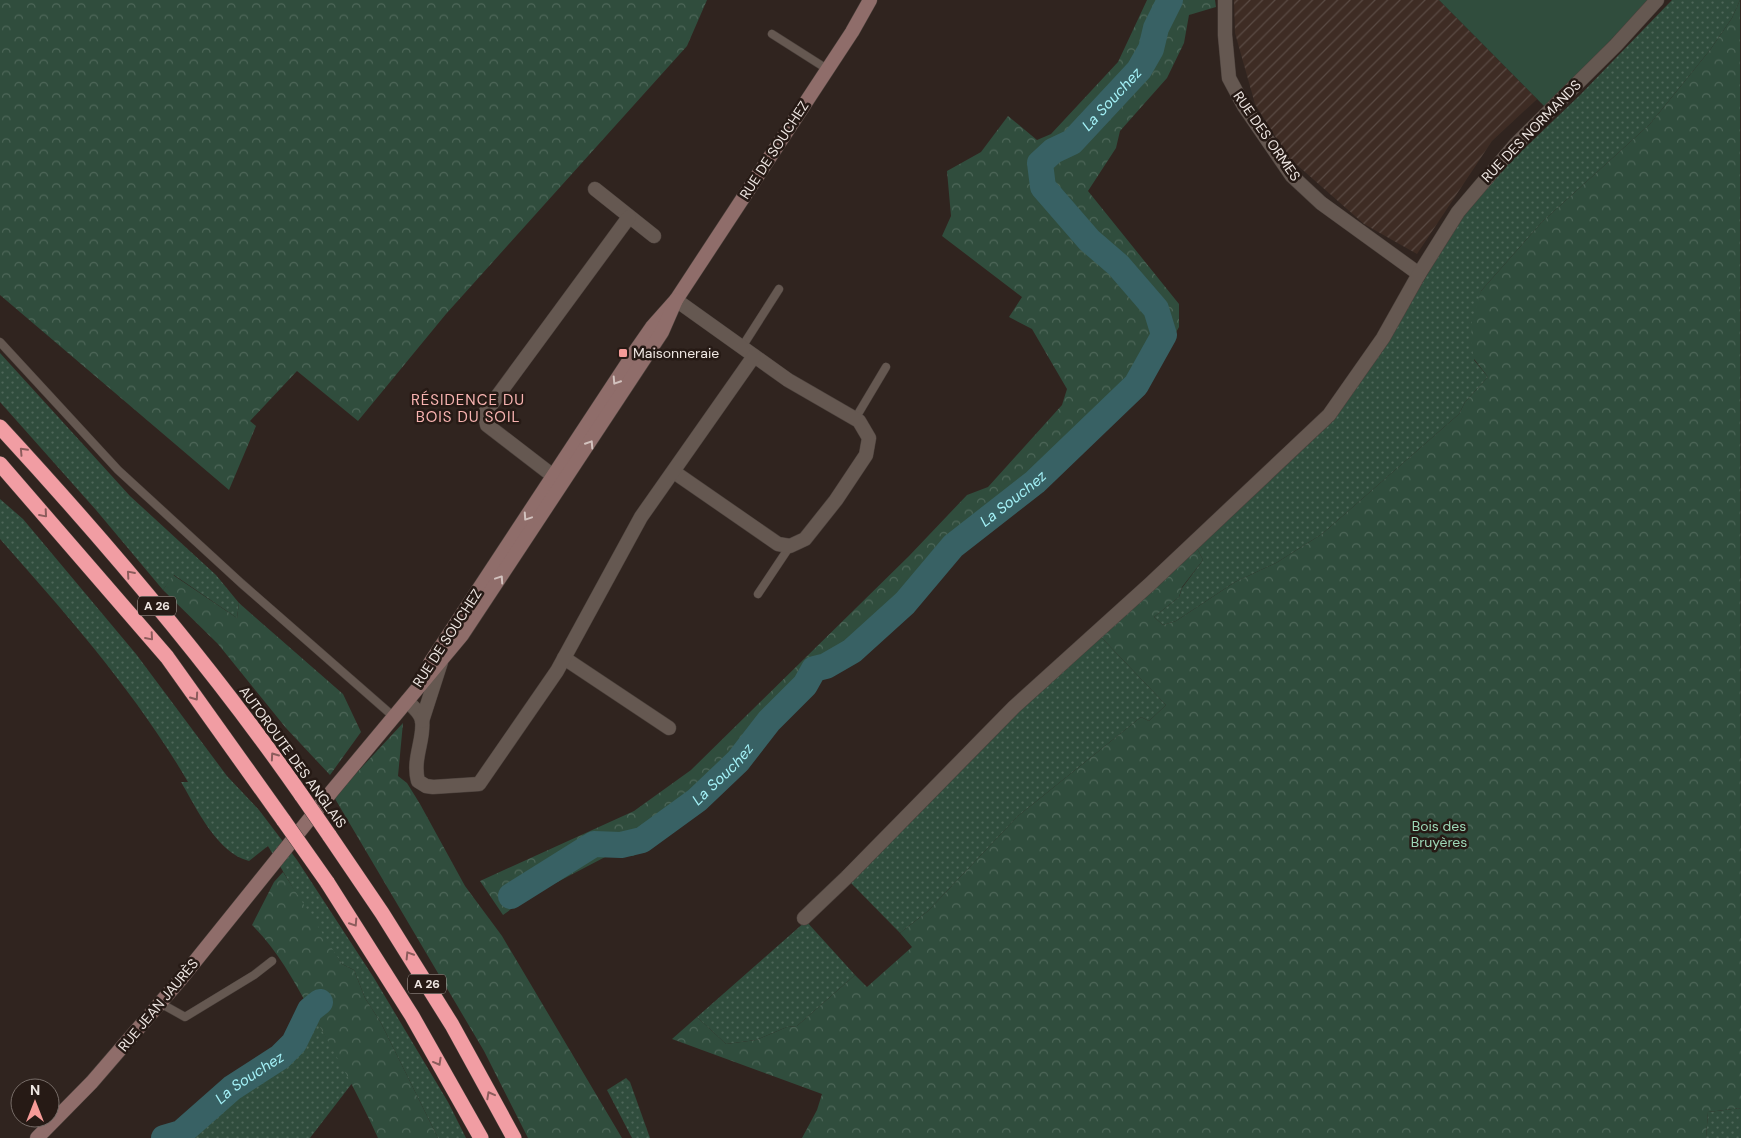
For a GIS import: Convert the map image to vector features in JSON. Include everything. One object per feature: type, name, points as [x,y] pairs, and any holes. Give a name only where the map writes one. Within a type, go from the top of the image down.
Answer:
[{"type":"highway","name":"AUTOROUTE DES ANGLAIS","points":[[0,427],[48,479],[164,613],[251,722],[382,913],[452,1025],[514,1138]]},
{"type":"highway","name":"A 26","points":[[0,464],[167,657],[327,882],[412,1016],[481,1138]]},
{"type":"main road","name":"RUE DE SOUCHEZ","points":[[407,701],[454,625],[559,480],[662,332],[676,300],[870,0]]},
{"type":"main road","name":"RUE DE SOUCHEZ","points":[[407,701],[462,635],[559,480]]},
{"type":"main road","name":"RUE JEAN JAURÈS","points":[[37,1138],[92,1082],[160,1003],[233,908],[273,866],[407,701]]},
{"type":"street","name":"RUE DES ORMES","points":[[1225,0],[1228,78],[1244,106],[1292,176],[1321,203],[1419,274]]},
{"type":"street","name":"RUE DES NORMANDS","points":[[804,918],[847,877],[1014,707],[1150,584],[1329,416],[1383,338],[1419,274],[1458,212],[1490,172],[1616,45],[1657,0]]},
{"type":"street","points":[[595,189],[654,236]]},
{"type":"street","points":[[559,480],[487,425],[485,413],[629,217]]},
{"type":"street","points":[[674,472],[778,544],[790,546],[805,539],[836,500],[866,455],[870,438],[855,419],[788,380],[676,300]]},
{"type":"street","points":[[441,662],[422,721],[416,774],[418,781],[426,786],[471,786],[479,784],[564,658],[641,517],[754,356]]},
{"type":"street","points":[[564,658],[669,728]]},
{"type":"street","points":[[407,701],[418,712],[422,721]]},
{"type":"lane","points":[[772,34],[827,69]]},
{"type":"lane","points":[[742,348],[779,289]]},
{"type":"lane","points":[[0,342],[118,470],[241,583],[394,718]]},
{"type":"lane","points":[[855,419],[886,367]]},
{"type":"lane","points":[[758,594],[790,546]]},
{"type":"lane","points":[[160,1003],[185,1017],[254,975],[272,961]]},
{"type":"shaded area","points":[[1234,0],[1439,0],[1537,99],[1492,141],[1417,254],[1364,224],[1288,157],[1255,104],[1235,33]]},
{"type":"green space","points":[[0,0],[707,0],[687,46],[446,314],[358,421],[297,371],[250,421],[256,426],[229,490],[0,295]]},
{"type":"green space","points":[[1147,0],[1215,0],[1216,7],[1189,15],[1184,43],[1167,78],[1120,131],[1116,148],[1088,191],[1179,304],[1179,327],[1139,398],[1113,420],[1053,481],[1005,519],[983,529],[973,537],[948,571],[927,587],[895,620],[821,676],[774,727],[730,781],[701,810],[633,856],[607,856],[525,899],[503,915],[480,881],[634,811],[691,770],[909,556],[967,495],[988,487],[1062,405],[1067,389],[1032,329],[1009,317],[1022,297],[942,236],[951,216],[947,171],[981,152],[1008,116],[1037,140],[1051,134],[1118,62]]},
{"type":"green space","points":[[1439,0],[1650,0],[1545,107]]},
{"type":"green space","points":[[1672,0],[1740,0],[1732,18],[1710,50],[1650,124],[1542,222],[1481,291],[1474,360],[1488,377],[1465,402],[1459,414],[1322,534],[1276,563],[1235,582],[1176,621],[1163,625],[1154,617],[1179,597],[1182,588],[1203,560],[1196,546],[1277,472],[1388,341],[1460,219],[1508,164],[1580,95]]},
{"type":"green space","name":"Bois des Bruyères","points":[[1740,0],[1741,1108],[1708,1112],[1706,1138],[802,1138],[817,1110],[822,1094],[672,1039],[697,1017],[726,1044],[756,1040],[787,1027],[797,1026],[855,975],[867,987],[912,947],[900,933],[928,911],[1018,816],[1141,717],[1149,721],[1166,705],[1100,636],[1196,546],[1203,560],[1182,587],[1179,597],[1154,617],[1163,625],[1176,621],[1235,582],[1276,563],[1322,534],[1459,414],[1465,402],[1488,377],[1474,359],[1471,342],[1472,321],[1481,291],[1542,222],[1650,124],[1710,50],[1732,18]]},
{"type":"green space","points":[[0,353],[130,496],[216,575],[239,603],[237,618],[174,575],[163,590],[96,510],[0,402]]},
{"type":"green space","points":[[0,499],[23,519],[136,654],[227,776],[259,810],[297,860],[374,978],[448,1102],[466,1138],[438,1138],[381,1023],[365,998],[354,970],[342,964],[316,927],[268,846],[249,861],[227,849],[209,829],[181,782],[188,782],[168,749],[124,686],[76,626],[0,539]]},
{"type":"green space","points":[[173,575],[237,618],[239,603],[343,694],[361,732],[330,775],[286,728],[218,644],[163,590]]},
{"type":"green space","points":[[1100,636],[1166,705],[1149,721],[1141,717],[1018,816],[928,911],[900,933],[850,882],[916,817],[983,745]]},
{"type":"green space","points":[[403,723],[398,776],[407,783],[420,804],[465,886],[502,936],[622,1138],[528,1138],[484,1051],[334,797]]},
{"type":"green space","points":[[283,872],[342,964],[354,970],[365,998],[381,1023],[438,1138],[378,1138],[346,1073],[291,976],[269,944],[252,925],[274,882]]},
{"type":"green space","points":[[806,921],[855,975],[797,1026],[787,1027],[756,1040],[726,1044],[697,1017]]},
{"type":"green space","points":[[310,1010],[353,1082],[310,1138],[185,1138],[181,1133],[213,1103],[280,1056],[288,1048],[303,1026]]},
{"type":"green space","points":[[626,1078],[630,1082],[650,1138],[632,1138],[607,1090]]},
{"type":"green space","points":[[1741,1108],[1741,1138],[1706,1138],[1708,1112]]},
{"type":"waterway","name":"La Souchez","points":[[511,896],[594,844],[621,845],[642,840],[697,800],[738,761],[769,721],[805,685],[814,669],[826,666],[852,651],[905,603],[953,546],[1035,482],[1136,385],[1164,335],[1156,309],[1118,265],[1089,240],[1043,187],[1040,163],[1053,151],[1072,142],[1139,70],[1151,49],[1156,28],[1170,0]]},
{"type":"waterway","name":"La Souchez","points":[[164,1138],[181,1133],[232,1088],[280,1057],[294,1043],[310,1010],[320,1002]]},
{"type":"place","name":"Maisonneraie","points":[[623,353]]},
{"type":"district","name":"RÉSIDENCE DU BOIS DU SOIL","points":[[468,408]]}]
